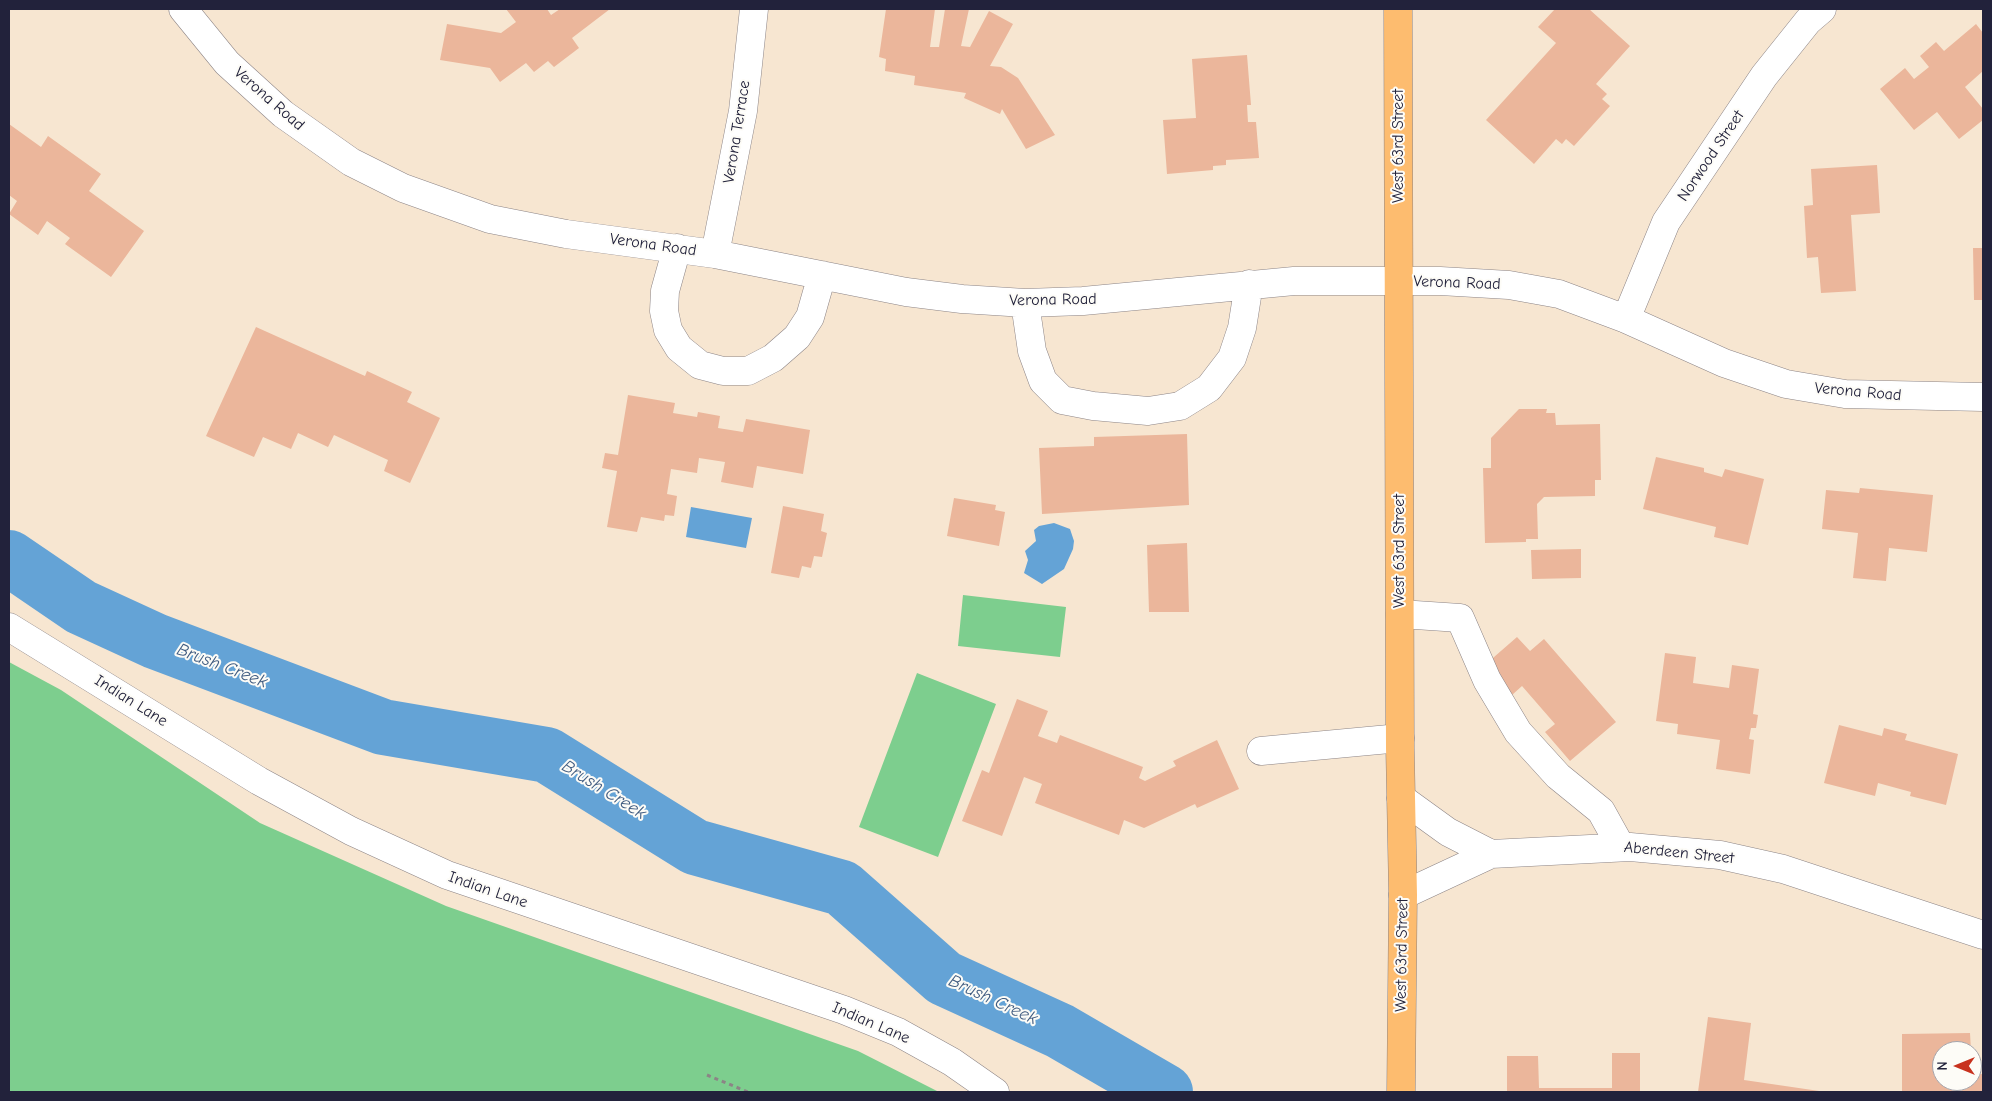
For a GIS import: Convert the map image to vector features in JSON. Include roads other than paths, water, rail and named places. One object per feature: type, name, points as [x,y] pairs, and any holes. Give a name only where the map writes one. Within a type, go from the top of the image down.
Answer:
[{"type":"main road","name":"West 63rd Street","points":[[1398,9],[1400,738],[1403,895],[1401,1092]]},
{"type":"street","name":"Verona Road","points":[[183,9],[228,63],[283,114],[351,162],[402,188],[490,219],[566,234],[716,254],[906,292],[962,299],[1025,303],[1083,301],[1294,281],[1398,281],[1509,285],[1559,294],[1626,319],[1724,363],[1786,384],[1845,394],[1983,397]]},
{"type":"street","name":"Verona Terrace","points":[[716,254],[743,112],[754,9]]},
{"type":"street","name":"Norwood Street","points":[[1626,319],[1666,222],[1764,76],[1808,22],[1822,9]]},
{"type":"street","points":[[677,248],[665,291],[664,311],[668,330],[679,348],[700,365],[723,371],[748,371],[773,358],[797,337],[810,317],[822,276]]},
{"type":"street","points":[[1025,303],[1032,351],[1043,381],[1062,400],[1094,406],[1148,411],[1180,406],[1209,388],[1232,358],[1242,328],[1249,284]]},
{"type":"street","points":[[1400,614],[1460,618],[1487,680],[1518,732],[1558,776],[1601,811],[1621,847]]},
{"type":"street","name":"Indian Lane","points":[[9,627],[259,780],[351,831],[447,875],[853,1014],[898,1032],[944,1058],[995,1092]]},
{"type":"street","points":[[1261,751],[1400,738]]},
{"type":"street","points":[[1401,798],[1448,832],[1491,854]]},
{"type":"street","name":"Aberdeen Street","points":[[1403,895],[1491,854],[1621,847],[1720,854],[1783,869],[1983,935]]},
{"type":"water","points":[[691,507],[752,518],[746,548],[686,537]]},
{"type":"water","points":[[1054,523],[1070,529],[1074,541],[1073,549],[1064,569],[1042,584],[1024,573],[1028,560],[1025,551],[1036,541],[1034,530],[1039,526]]},
{"type":"waterway","name":"Brush Creek","points":[[9,558],[81,607],[155,641],[383,727],[547,755],[695,847],[842,888],[944,978],[1060,1031],[1165,1092]]}]
